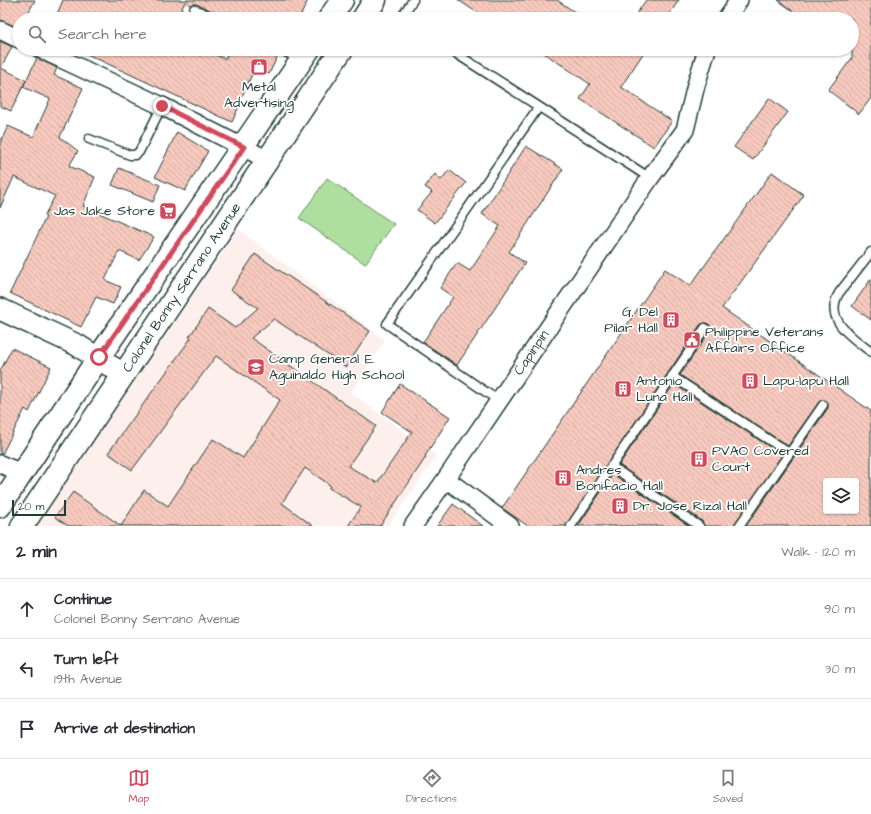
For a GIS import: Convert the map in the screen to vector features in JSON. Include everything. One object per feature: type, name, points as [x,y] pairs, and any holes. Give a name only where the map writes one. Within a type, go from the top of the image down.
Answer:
[{"type":"main road","points":[[334,12],[342,0]]},
{"type":"main road","points":[[367,12],[375,0]]},
{"type":"main road","name":"Colonel Bonny Serrano Avenue","points":[[0,506],[99,357],[244,147],[304,56]]},
{"type":"main road","name":"Colonel Bonny Serrano Avenue","points":[[22,526],[337,56]]},
{"type":"street","points":[[731,12],[739,0]]},
{"type":"street","points":[[0,30],[12,36]]},
{"type":"street","points":[[55,56],[162,106],[268,160]]},
{"type":"street","name":"Capinpin","points":[[413,526],[650,178],[685,130],[705,56]]},
{"type":"street","points":[[0,309],[77,345],[99,357],[123,374]]},
{"type":"street","points":[[0,464],[22,473]]},
{"type":"street","points":[[446,479],[510,526]]},
{"type":"lane","points":[[405,12],[413,0]]},
{"type":"lane","points":[[194,9],[201,12]]},
{"type":"lane","points":[[460,56],[538,108],[650,178]]},
{"type":"lane","points":[[89,139],[130,155],[136,155],[139,152],[162,106]]},
{"type":"lane","points":[[499,401],[387,324],[538,108]]},
{"type":"lane","points":[[871,252],[835,299],[834,310],[840,326],[871,352]]},
{"type":"lane","points":[[571,526],[705,328]]},
{"type":"lane","points":[[672,376],[789,453]]},
{"type":"lane","points":[[739,526],[823,405]]},
{"type":"lane","points":[[611,466],[699,526]]},
{"type":"shaded area","name":"Camp General E. Aguinaldo High School","points":[[238,229],[385,340],[351,393],[437,456],[388,526],[37,526]]},
{"type":"green space","points":[[327,178],[394,224],[365,264],[299,218]]},
{"type":"building","points":[[0,0],[35,0],[29,12],[12,12],[12,25],[0,20]]},
{"type":"building","points":[[63,0],[308,0],[302,12],[214,12],[196,4],[190,5],[185,2],[180,12],[58,12]]},
{"type":"building","points":[[458,0],[557,0],[575,12],[476,12]]},
{"type":"building","points":[[646,0],[679,0],[671,12],[638,12]]},
{"type":"building","points":[[778,0],[871,0],[871,98],[859,114],[828,90],[852,56],[859,56],[859,12],[794,12]]},
{"type":"building","points":[[0,41],[12,47],[1,68],[26,80],[11,111],[0,106]]},
{"type":"building","points":[[91,56],[218,56],[225,59],[226,56],[278,56],[269,74],[255,68],[232,122]]},
{"type":"building","points":[[548,56],[641,56],[621,87],[672,121],[654,147],[580,99],[590,84]]},
{"type":"building","points":[[37,58],[57,68],[54,75],[83,88],[60,137],[78,151],[69,166],[95,177],[83,206],[154,237],[139,260],[119,251],[105,280],[121,287],[113,304],[96,297],[81,327],[10,293],[46,217],[44,216],[55,196],[14,177],[0,208],[0,143],[8,126],[33,137],[50,99],[23,87]]},
{"type":"building","points":[[769,98],[788,112],[753,160],[734,147]]},
{"type":"building","points":[[177,132],[208,151],[185,191],[155,177]]},
{"type":"building","points":[[526,146],[563,169],[509,252],[525,263],[457,365],[423,342],[453,297],[440,288],[457,263],[470,271],[500,226],[482,214]]},
{"type":"building","points":[[119,168],[160,185],[153,202],[112,185]]},
{"type":"building","points":[[449,170],[466,183],[435,223],[417,210],[432,192],[425,187],[435,174],[441,180]]},
{"type":"building","name":"Philippine Veterans Affairs Office","points":[[772,172],[804,195],[722,308],[871,411],[871,526],[746,526],[828,408],[828,403],[824,400],[819,402],[788,446],[680,375],[710,331],[710,325],[705,323],[700,325],[566,526],[528,526],[502,508],[665,269],[690,286]]},
{"type":"building","points":[[255,254],[370,331],[346,367],[274,319],[251,338],[376,426],[348,466],[377,483],[412,432],[382,412],[400,384],[450,417],[425,456],[426,457],[380,526],[348,526],[361,507],[329,488],[330,485],[305,468],[282,503],[313,526],[121,526],[144,490],[168,506],[213,439],[243,458],[280,400],[216,356],[132,470],[108,453],[191,338],[189,337],[208,309],[235,328],[258,308],[231,290]]},
{"type":"building","points":[[871,279],[871,320],[852,306]]},
{"type":"building","points":[[12,348],[51,367],[29,412],[25,409],[2,454],[0,454],[0,371]]},
{"type":"building","name":"PVAO Covered Court","points":[[674,384],[782,455],[734,526],[704,526],[702,521],[619,465]]},
{"type":"building","points":[[613,474],[689,526],[578,526]]},
{"type":"building","points":[[73,492],[121,526],[68,526],[55,517]]},
{"type":"building","points":[[453,504],[483,526],[437,526]]},
{"type":"place","name":"Metal Advertising","points":[[259,67]]},
{"type":"place","name":"Jas Jake Store","points":[[168,211]]},
{"type":"place","name":"G. Del Pilar Hall","points":[[671,320]]},
{"type":"place","name":"Philippine Veterans Affairs Office","points":[[692,340]]},
{"type":"place","name":"Camp General E. Aguinaldo High School","points":[[256,367]]},
{"type":"place","name":"Lapu-lapu Hall","points":[[750,381]]},
{"type":"place","name":"Antonio Luna Hall","points":[[623,389]]},
{"type":"place","name":"PVAO Covered Court","points":[[699,459]]},
{"type":"place","name":"Andres Bonifacio Hall","points":[[563,478]]},
{"type":"place","name":"Dr. Jose Rizal Hall","points":[[620,506]]},
{"type":"route","points":[[99,357],[244,147],[162,106]]}]
